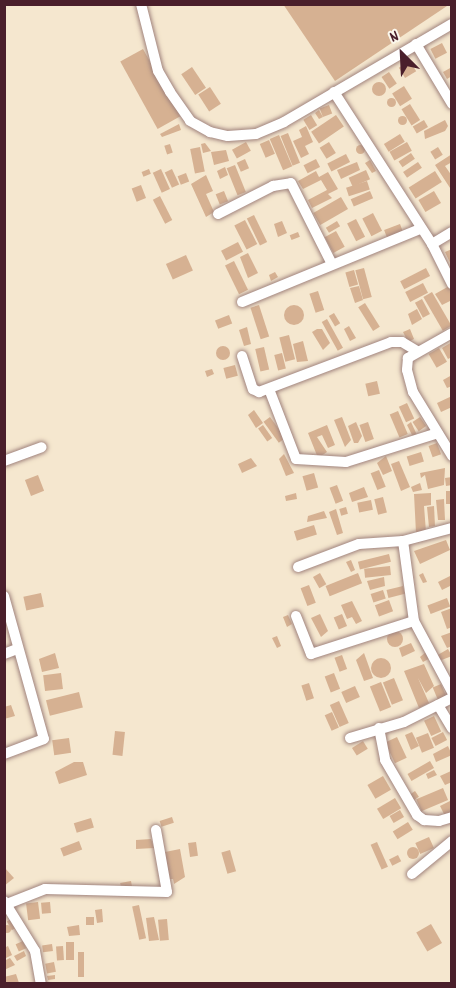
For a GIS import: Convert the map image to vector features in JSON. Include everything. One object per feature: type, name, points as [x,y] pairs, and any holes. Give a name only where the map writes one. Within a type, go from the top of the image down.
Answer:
[{"type":"street","points":[[141,4],[164,82],[190,121],[210,132],[256,134],[284,122],[452,24]]},
{"type":"street","points":[[416,44],[452,104]]},
{"type":"street","points":[[334,92],[420,229],[432,244],[452,284]]},
{"type":"street","points":[[218,214],[273,186],[291,183],[332,264]]},
{"type":"street","points":[[242,302],[420,229]]},
{"type":"street","points":[[432,244],[452,232]]},
{"type":"street","points":[[452,333],[408,358],[407,370],[413,392],[452,456]]},
{"type":"street","points":[[242,356],[253,389],[259,392],[391,342],[402,342],[417,351]]},
{"type":"street","points":[[269,389],[296,459],[346,462],[438,433]]},
{"type":"street","points":[[4,461],[42,447]]},
{"type":"street","points":[[298,567],[358,544],[403,541],[452,528]]},
{"type":"street","points":[[403,541],[414,621],[452,692]]},
{"type":"street","points":[[4,596],[44,739],[4,754]]},
{"type":"street","points":[[296,616],[311,654],[414,621]]},
{"type":"street","points":[[4,654],[17,649]]},
{"type":"street","points":[[351,738],[404,723],[452,698]]},
{"type":"street","points":[[438,705],[452,728]]},
{"type":"street","points":[[380,728],[385,760],[417,815],[424,820],[439,821],[452,817]]},
{"type":"street","points":[[41,984],[35,951],[5,903],[45,889],[167,892],[156,830]]},
{"type":"street","points":[[411,874],[452,841]]},
{"type":"building","points":[[283,4],[450,4],[335,81]]},
{"type":"building","points":[[442,43],[447,53],[435,59],[430,49]]},
{"type":"building","points":[[143,49],[180,116],[158,129],[120,62]]},
{"type":"building","points":[[410,61],[416,71],[405,78],[399,68]]},
{"type":"building","points":[[192,67],[206,88],[195,95],[181,74]]},
{"type":"building","points":[[452,67],[452,76],[447,79],[443,72]]},
{"type":"building","points":[[389,72],[397,84],[389,89],[382,77]]},
{"type":"building","points":[[379,82],[384,84],[386,89],[384,94],[379,96],[374,94],[372,89],[374,84]]},
{"type":"building","points":[[404,86],[412,99],[400,106],[392,93]]},
{"type":"building","points":[[210,87],[221,104],[209,111],[198,95]]},
{"type":"building","points":[[391,97],[396,102],[391,107],[386,102]]},
{"type":"building","points":[[410,104],[420,120],[412,125],[402,109]]},
{"type":"building","points":[[329,105],[332,113],[323,117],[320,109]]},
{"type":"building","points":[[319,110],[323,117],[319,119],[315,113]]},
{"type":"building","points":[[311,115],[317,125],[309,130],[303,120]]},
{"type":"building","points":[[336,115],[344,127],[319,143],[311,132]]},
{"type":"building","points":[[402,115],[407,120],[402,125],[397,120]]},
{"type":"building","points":[[424,120],[428,127],[417,133],[413,126]]},
{"type":"building","points":[[445,120],[448,126],[445,131],[425,139],[424,131]]},
{"type":"building","points":[[179,124],[181,130],[162,137],[160,134]]},
{"type":"building","points":[[306,126],[313,142],[305,146],[309,154],[301,158],[293,141],[302,137],[299,130]]},
{"type":"building","points":[[288,133],[300,163],[293,166],[281,136]]},
{"type":"building","points":[[400,134],[405,142],[389,152],[384,144]]},
{"type":"building","points":[[279,135],[292,166],[283,170],[270,139]]},
{"type":"building","points":[[269,140],[275,154],[266,158],[260,144]]},
{"type":"building","points":[[246,142],[251,151],[237,159],[232,150]]},
{"type":"building","points":[[329,142],[336,153],[327,159],[320,148]]},
{"type":"building","points":[[407,142],[412,151],[394,160],[390,152]]},
{"type":"building","points":[[205,143],[211,151],[203,153],[201,144]]},
{"type":"building","points":[[170,144],[173,153],[167,154],[164,146]]},
{"type":"building","points":[[360,144],[365,149],[360,154],[355,149]]},
{"type":"building","points":[[200,147],[205,172],[195,173],[190,149]]},
{"type":"building","points":[[438,147],[443,155],[435,159],[430,152]]},
{"type":"building","points":[[226,150],[229,161],[214,165],[211,152]]},
{"type":"building","points":[[411,153],[415,159],[402,167],[399,161]]},
{"type":"building","points":[[346,154],[350,162],[331,172],[327,164]]},
{"type":"building","points":[[452,154],[452,162],[445,166],[452,176],[452,191],[435,165]]},
{"type":"building","points":[[245,159],[249,168],[241,172],[237,163]]},
{"type":"building","points":[[316,159],[320,167],[308,173],[304,165]]},
{"type":"building","points":[[370,160],[376,171],[372,173],[365,163]]},
{"type":"building","points":[[357,162],[360,170],[341,179],[337,170]]},
{"type":"building","points":[[418,162],[422,168],[407,178],[403,172]]},
{"type":"building","points":[[235,165],[246,192],[238,195],[227,168]]},
{"type":"building","points":[[225,167],[228,175],[220,179],[217,171]]},
{"type":"building","points":[[149,169],[151,174],[143,177],[142,172]]},
{"type":"building","points":[[161,169],[170,189],[162,193],[153,173]]},
{"type":"building","points":[[172,169],[179,184],[172,188],[165,172]]},
{"type":"building","points":[[366,170],[370,179],[353,187],[349,178]]},
{"type":"building","points":[[316,171],[319,177],[328,172],[338,189],[328,194],[332,198],[312,208],[308,200],[327,190],[321,180],[303,189],[298,181]]},
{"type":"building","points":[[435,171],[442,182],[416,198],[409,187]]},
{"type":"building","points":[[186,173],[189,181],[181,185],[178,176]]},
{"type":"building","points":[[206,175],[213,191],[206,194],[214,212],[206,217],[191,184]]},
{"type":"building","points":[[367,181],[370,190],[349,196],[346,188]]},
{"type":"building","points":[[141,185],[146,198],[137,202],[132,189]]},
{"type":"building","points":[[224,191],[228,201],[220,205],[216,194]]},
{"type":"building","points":[[370,191],[373,198],[354,207],[351,199]]},
{"type":"building","points":[[434,191],[441,203],[425,212],[418,200]]},
{"type":"building","points":[[160,196],[172,220],[165,224],[153,200]]},
{"type":"building","points":[[341,197],[348,209],[320,225],[313,213]]},
{"type":"building","points":[[373,213],[382,231],[371,236],[362,218]]},
{"type":"building","points":[[254,215],[267,242],[260,245],[247,219]]},
{"type":"building","points":[[356,219],[365,237],[356,241],[347,224]]},
{"type":"building","points":[[245,220],[257,244],[247,250],[234,225]]},
{"type":"building","points":[[282,221],[287,233],[278,237],[274,224]]},
{"type":"building","points":[[337,221],[340,226],[329,233],[326,228]]},
{"type":"building","points":[[400,224],[403,232],[387,238],[384,230]]},
{"type":"building","points":[[336,231],[345,247],[333,253],[325,237]]},
{"type":"building","points":[[298,232],[300,237],[292,240],[290,235]]},
{"type":"building","points":[[238,242],[243,252],[226,260],[221,251]]},
{"type":"building","points":[[452,249],[452,267],[445,252]]},
{"type":"building","points":[[248,253],[258,273],[248,278],[240,257]]},
{"type":"building","points":[[186,255],[193,271],[173,279],[166,264]]},
{"type":"building","points":[[234,261],[248,290],[239,294],[225,265]]},
{"type":"building","points":[[364,268],[372,297],[363,299],[355,270]]},
{"type":"building","points":[[426,268],[430,276],[404,289],[400,281]]},
{"type":"building","points":[[354,270],[358,284],[349,287],[345,272]]},
{"type":"building","points":[[275,272],[278,277],[271,281],[269,275]]},
{"type":"building","points":[[423,283],[428,293],[410,302],[405,292]]},
{"type":"building","points":[[451,285],[452,300],[442,305],[435,294]]},
{"type":"building","points":[[359,286],[363,300],[355,303],[350,288]]},
{"type":"building","points":[[318,291],[324,310],[316,313],[309,294]]},
{"type":"building","points":[[432,292],[452,326],[443,331],[423,297]]},
{"type":"building","points":[[422,299],[430,314],[423,318],[415,303]]},
{"type":"building","points":[[365,303],[380,327],[373,331],[358,307]]},
{"type":"building","points":[[259,305],[269,336],[261,339],[250,308]]},
{"type":"building","points":[[294,305],[301,308],[304,315],[301,322],[294,325],[287,322],[284,315],[287,308]]},
{"type":"building","points":[[417,309],[422,319],[412,325],[408,314]]},
{"type":"building","points":[[334,313],[340,323],[335,326],[329,316]]},
{"type":"building","points":[[229,315],[232,323],[218,329],[215,320]]},
{"type":"building","points":[[327,319],[343,348],[338,351],[322,322]]},
{"type":"building","points":[[349,326],[356,338],[350,341],[344,329]]},
{"type":"building","points":[[247,327],[251,344],[244,346],[239,330]]},
{"type":"building","points":[[322,329],[330,343],[323,350],[312,332]]},
{"type":"building","points":[[410,329],[414,339],[408,342],[403,332]]},
{"type":"building","points":[[289,335],[295,359],[285,362],[279,337]]},
{"type":"building","points":[[303,341],[308,361],[297,362],[293,344]]},
{"type":"building","points":[[452,342],[452,357],[448,359],[442,348]]},
{"type":"building","points":[[223,346],[228,348],[230,353],[228,358],[223,360],[218,358],[216,353],[218,348]]},
{"type":"building","points":[[264,347],[269,369],[260,371],[255,349]]},
{"type":"building","points":[[439,348],[447,362],[437,368],[429,354]]},
{"type":"building","points":[[282,353],[286,369],[278,370],[274,355]]},
{"type":"building","points":[[235,365],[238,376],[226,379],[223,368]]},
{"type":"building","points":[[212,369],[214,374],[207,377],[205,371]]},
{"type":"building","points":[[452,375],[452,386],[447,388],[443,380]]},
{"type":"building","points":[[377,381],[380,394],[368,396],[365,384]]},
{"type":"building","points":[[452,396],[452,407],[441,412],[437,403]]},
{"type":"building","points":[[407,403],[414,418],[406,422],[399,407]]},
{"type":"building","points":[[254,410],[263,423],[256,428],[248,415]]},
{"type":"building","points":[[398,411],[408,434],[399,438],[390,415]]},
{"type":"building","points":[[270,417],[285,438],[279,443],[264,422]]},
{"type":"building","points":[[342,417],[351,440],[345,447],[334,420]]},
{"type":"building","points":[[420,417],[426,426],[419,431],[413,422]]},
{"type":"building","points":[[356,422],[362,436],[358,443],[354,443],[348,426]]},
{"type":"building","points":[[368,422],[374,439],[365,442],[359,425]]},
{"type":"building","points":[[411,422],[417,435],[413,437],[407,425]]},
{"type":"building","points":[[263,425],[272,438],[267,442],[258,428]]},
{"type":"building","points":[[327,425],[335,445],[328,448],[322,435],[317,437],[327,452],[318,458],[308,433]]},
{"type":"building","points":[[437,443],[441,454],[433,457],[429,446]]},
{"type":"building","points":[[421,452],[424,462],[410,466],[407,456]]},
{"type":"building","points":[[284,454],[294,473],[286,476],[279,459]]},
{"type":"building","points":[[386,456],[392,471],[383,475],[377,463]]},
{"type":"building","points":[[251,458],[257,466],[242,473],[238,464]]},
{"type":"building","points":[[399,461],[410,487],[401,491],[391,464]]},
{"type":"building","points":[[445,468],[444,485],[428,489],[425,475],[421,478],[420,473]]},
{"type":"building","points":[[379,470],[386,487],[377,490],[371,473]]},
{"type":"building","points":[[314,473],[318,487],[307,491],[302,476]]},
{"type":"building","points":[[38,475],[44,491],[31,496],[25,480]]},
{"type":"building","points":[[452,477],[452,485],[446,486],[445,478]]},
{"type":"building","points":[[420,483],[422,490],[413,492],[411,487]]},
{"type":"building","points":[[337,485],[343,501],[336,504],[330,488]]},
{"type":"building","points":[[364,487],[368,497],[352,502],[349,493]]},
{"type":"building","points":[[446,491],[452,491],[452,504],[446,504]]},
{"type":"building","points":[[296,493],[297,499],[286,501],[285,496]]},
{"type":"building","points":[[431,493],[431,505],[424,506],[426,532],[416,533],[414,494]]},
{"type":"building","points":[[383,497],[387,513],[378,515],[374,499]]},
{"type":"building","points":[[444,499],[445,520],[438,520],[436,500]]},
{"type":"building","points":[[371,500],[373,510],[359,512],[357,503]]},
{"type":"building","points":[[434,506],[435,526],[429,527],[427,507]]},
{"type":"building","points":[[346,507],[348,514],[341,516],[339,509]]},
{"type":"building","points":[[336,509],[343,533],[337,535],[329,512]]},
{"type":"building","points":[[324,511],[327,518],[307,522],[308,516]]},
{"type":"building","points":[[314,525],[317,535],[297,541],[294,531]]},
{"type":"building","points":[[446,540],[450,550],[420,564],[414,551]]},
{"type":"building","points":[[389,554],[391,562],[360,570],[358,562]]},
{"type":"building","points":[[351,560],[355,570],[351,572],[346,562]]},
{"type":"building","points":[[390,566],[391,575],[365,578],[364,569]]},
{"type":"building","points":[[320,573],[326,584],[319,588],[313,577]]},
{"type":"building","points":[[358,573],[362,583],[330,596],[326,586]]},
{"type":"building","points":[[423,573],[427,582],[423,583],[419,575]]},
{"type":"building","points":[[452,575],[452,585],[442,590],[438,582]]},
{"type":"building","points":[[384,577],[385,586],[370,590],[367,581]]},
{"type":"building","points":[[309,585],[316,603],[307,606],[301,588]]},
{"type":"building","points":[[403,586],[405,594],[388,598],[387,590]]},
{"type":"building","points":[[383,590],[386,599],[373,603],[371,594]]},
{"type":"building","points":[[41,593],[44,607],[26,610],[23,597]]},
{"type":"building","points":[[447,598],[450,606],[431,614],[427,606]]},
{"type":"building","points":[[389,600],[393,611],[379,616],[375,605]]},
{"type":"building","points":[[352,601],[362,621],[356,624],[352,617],[347,619],[341,605]]},
{"type":"building","points":[[452,608],[452,627],[447,629],[441,612]]},
{"type":"building","points":[[320,614],[328,631],[321,637],[311,618]]},
{"type":"building","points":[[342,614],[347,626],[339,629],[334,618]]},
{"type":"building","points":[[288,615],[292,624],[287,627],[283,617]]},
{"type":"building","points":[[395,631],[401,633],[403,639],[401,645],[395,647],[389,645],[387,639],[389,633]]},
{"type":"building","points":[[452,632],[452,646],[447,648],[441,636]]},
{"type":"building","points":[[277,636],[281,646],[277,648],[272,638]]},
{"type":"building","points":[[411,643],[415,651],[402,657],[399,648]]},
{"type":"building","points":[[448,649],[452,656],[439,661],[436,656]]},
{"type":"building","points":[[426,652],[432,657],[423,662],[420,657]]},
{"type":"building","points":[[55,653],[59,668],[42,672],[39,659]]},
{"type":"building","points":[[364,653],[373,678],[364,681],[356,660]]},
{"type":"building","points":[[342,655],[347,669],[340,672],[334,658]]},
{"type":"building","points":[[381,658],[388,661],[391,668],[388,675],[381,678],[374,675],[371,668],[374,661]]},
{"type":"building","points":[[424,664],[434,686],[426,693],[418,678],[429,703],[419,708],[404,671]]},
{"type":"building","points":[[61,673],[63,689],[45,691],[43,675]]},
{"type":"building","points":[[334,673],[340,689],[331,692],[325,677]]},
{"type":"building","points":[[394,678],[403,700],[392,705],[383,682]]},
{"type":"building","points":[[381,682],[391,707],[380,712],[370,686]]},
{"type":"building","points":[[309,683],[314,698],[306,701],[301,685]]},
{"type":"building","points":[[441,684],[446,696],[438,699],[433,688]]},
{"type":"building","points":[[355,686],[360,697],[346,703],[341,692]]},
{"type":"building","points":[[79,692],[83,708],[50,716],[46,700]]},
{"type":"building","points":[[339,701],[349,723],[340,727],[330,705]]},
{"type":"building","points":[[11,705],[15,716],[4,719],[4,707]]},
{"type":"building","points":[[332,712],[339,728],[332,731],[325,715]]},
{"type":"building","points":[[434,716],[441,731],[431,736],[424,721]]},
{"type":"building","points":[[115,731],[125,732],[122,756],[112,755]]},
{"type":"building","points":[[412,732],[419,746],[411,750],[405,735]]},
{"type":"building","points":[[443,732],[447,740],[436,746],[431,738]]},
{"type":"building","points":[[428,733],[434,748],[422,753],[416,738]]},
{"type":"building","points":[[397,737],[407,758],[395,763],[385,742]]},
{"type":"building","points":[[69,738],[71,753],[54,755],[52,740]]},
{"type":"building","points":[[363,741],[368,749],[357,756],[352,748]]},
{"type":"building","points":[[448,746],[452,755],[436,762],[433,754]]},
{"type":"building","points":[[430,761],[434,768],[411,781],[407,774]]},
{"type":"building","points":[[74,762],[83,762],[87,775],[59,784],[55,772]]},
{"type":"building","points":[[434,770],[437,775],[428,779],[426,774]]},
{"type":"building","points":[[451,771],[452,782],[445,785],[440,776]]},
{"type":"building","points":[[383,776],[391,790],[375,799],[367,785]]},
{"type":"building","points":[[443,788],[448,800],[421,811],[416,799]]},
{"type":"building","points":[[415,791],[419,797],[413,801],[409,795]]},
{"type":"building","points":[[395,798],[401,808],[383,819],[377,809]]},
{"type":"building","points":[[450,801],[452,812],[445,816],[440,806]]},
{"type":"building","points":[[400,810],[404,817],[394,823],[390,816]]},
{"type":"building","points":[[172,817],[174,823],[161,827],[160,821]]},
{"type":"building","points":[[91,818],[94,828],[77,833],[74,823]]},
{"type":"building","points":[[408,822],[413,830],[398,839],[393,832]]},
{"type":"building","points":[[429,837],[434,848],[420,854],[415,843]]},
{"type":"building","points":[[151,839],[154,848],[136,849],[136,840]]},
{"type":"building","points":[[79,841],[82,849],[64,857],[60,848]]},
{"type":"building","points":[[196,842],[198,856],[190,857],[188,843]]},
{"type":"building","points":[[377,842],[388,867],[382,870],[371,845]]},
{"type":"building","points":[[413,847],[419,853],[413,859],[407,853]]},
{"type":"building","points":[[180,849],[185,877],[174,884],[173,879],[169,879],[165,852]]},
{"type":"building","points":[[230,850],[236,871],[227,874],[221,852]]},
{"type":"building","points":[[398,855],[401,861],[392,866],[389,860]]},
{"type":"building","points":[[4,867],[14,878],[4,886]]},
{"type":"building","points":[[131,881],[132,886],[121,888],[120,883]]},
{"type":"building","points":[[38,902],[40,919],[28,920],[26,903]]},
{"type":"building","points":[[50,902],[51,913],[42,914],[41,903]]},
{"type":"building","points":[[139,905],[146,938],[139,940],[132,906]]},
{"type":"building","points":[[102,909],[103,922],[97,923],[95,910]]},
{"type":"building","points":[[86,917],[94,917],[94,925],[86,925]]},
{"type":"building","points":[[154,917],[159,940],[149,941],[146,918]]},
{"type":"building","points":[[13,918],[18,927],[12,930],[7,921]]},
{"type":"building","points":[[167,919],[169,940],[160,941],[158,920]]},
{"type":"building","points":[[431,924],[442,943],[427,952],[416,933]]},
{"type":"building","points":[[7,925],[11,929],[7,933],[3,929]]},
{"type":"building","points":[[79,925],[80,935],[69,936],[67,927]]},
{"type":"building","points":[[23,941],[26,948],[19,951],[16,944]]},
{"type":"building","points":[[66,942],[74,942],[74,960],[66,960]]},
{"type":"building","points":[[52,944],[53,951],[43,952],[42,945]]},
{"type":"building","points":[[8,946],[12,955],[4,959],[4,948]]},
{"type":"building","points":[[56,946],[63,946],[64,960],[57,960]]},
{"type":"building","points":[[24,951],[26,956],[17,961],[14,956]]},
{"type":"building","points":[[78,952],[84,952],[84,977],[78,977]]},
{"type":"building","points":[[10,958],[15,965],[4,970],[4,961]]},
{"type":"building","points":[[54,962],[56,972],[47,974],[45,964]]},
{"type":"building","points":[[16,974],[19,983],[4,984],[4,977]]},
{"type":"building","points":[[55,975],[55,979],[48,980],[47,976]]}]
